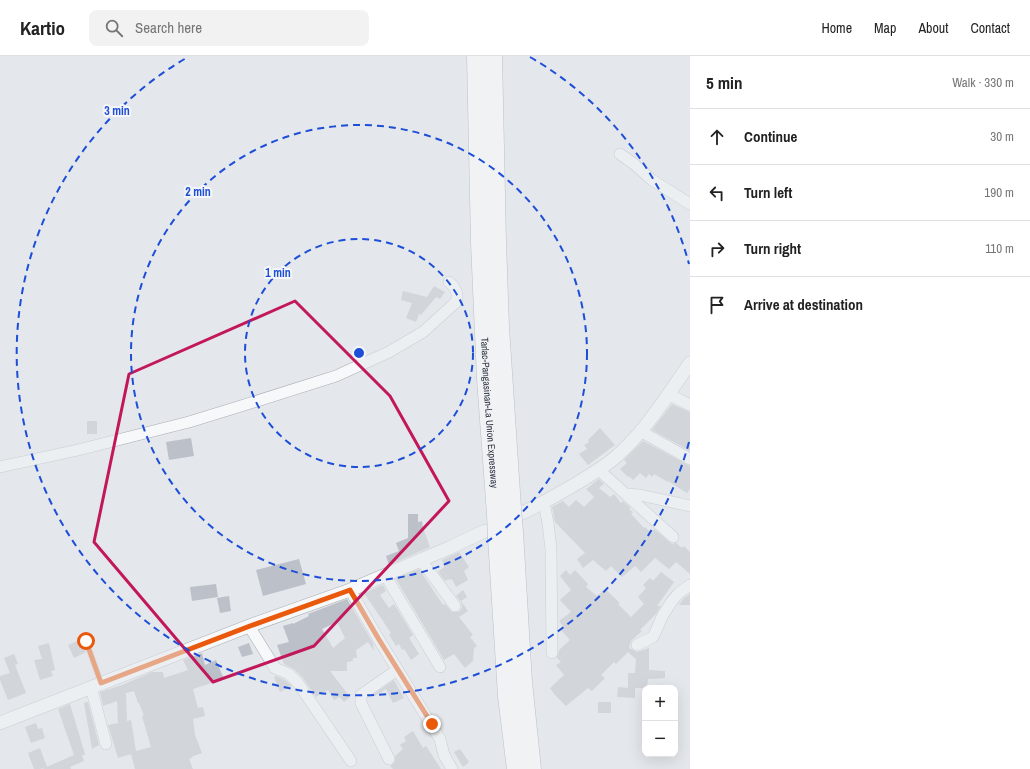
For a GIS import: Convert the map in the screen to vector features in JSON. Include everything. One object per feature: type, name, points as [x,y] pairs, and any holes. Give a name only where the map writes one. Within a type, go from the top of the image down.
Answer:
[{"type":"highway","name":"Tarlac-Pangasinan-La Union Expressway","points":[[477,56],[481,243],[487,378],[531,769]]},
{"type":"highway","name":"Tarlac-Pangasinan-La Union Expressway","points":[[492,56],[508,696],[517,769]]},
{"type":"street","points":[[620,154],[652,180],[690,204]]},
{"type":"street","points":[[0,467],[78,450],[189,422],[336,376],[389,352],[423,332],[455,303],[458,298],[453,285],[449,282]]},
{"type":"street","points":[[0,723],[250,626],[350,590],[422,560],[544,503],[599,470],[619,455],[640,431],[690,363]]},
{"type":"street","points":[[668,394],[690,405]]},
{"type":"street","points":[[640,431],[690,459]]},
{"type":"street","points":[[599,470],[673,537]]},
{"type":"street","points":[[625,494],[640,495],[690,506]]},
{"type":"street","points":[[544,503],[551,549],[552,653]]},
{"type":"street","points":[[422,560],[455,606]]},
{"type":"street","points":[[385,575],[440,667]]},
{"type":"street","points":[[636,646],[653,636],[663,615],[672,601],[679,593],[690,585]]},
{"type":"street","points":[[350,590],[440,739],[444,755],[452,769]]},
{"type":"street","points":[[250,626],[275,668],[289,674],[298,683],[351,761]]},
{"type":"street","points":[[389,759],[361,703],[360,698],[361,695],[397,670]]},
{"type":"street","points":[[96,685],[106,744]]},
{"type":"lane","points":[[86,641],[96,685]]},
{"type":"highlighted area","points":[[295,301],[390,396],[449,501],[314,646],[213,682],[94,542],[129,374]]},
{"type":"building","points":[[434,286],[445,292],[440,299],[436,297],[421,315],[419,314],[416,322],[406,318],[412,303],[401,300],[403,291],[427,297]]},
{"type":"building","points":[[672,404],[690,412],[690,451],[652,430]]},
{"type":"building","points":[[87,421],[97,421],[97,434],[87,434]]},
{"type":"building","points":[[600,428],[615,445],[588,465],[579,454],[587,449],[584,445],[589,442],[588,440]]},
{"type":"building","points":[[191,438],[194,456],[169,460],[166,442]]},
{"type":"building","points":[[643,441],[690,466],[690,489],[687,493],[654,474],[652,477],[649,474],[646,478],[640,473],[633,480],[620,469],[627,463],[624,460]]},
{"type":"building","points":[[599,479],[604,484],[599,488],[610,497],[614,494],[621,503],[623,501],[631,508],[629,509],[633,512],[631,514],[644,528],[645,527],[651,533],[654,529],[672,544],[676,543],[682,548],[684,546],[690,552],[690,574],[676,562],[669,569],[655,558],[641,572],[635,566],[622,577],[611,566],[606,571],[593,560],[583,568],[577,559],[585,553],[555,522],[552,507],[563,501],[569,507],[576,500],[584,507],[594,497],[586,489]]},
{"type":"building","points":[[408,514],[418,514],[418,522],[422,521],[430,547],[389,565],[386,556],[399,551],[396,543],[408,538]]},
{"type":"building","points":[[459,552],[469,567],[464,571],[468,580],[456,587],[452,579],[445,581],[438,572],[445,566],[442,560]]},
{"type":"building","points":[[299,559],[306,584],[263,596],[256,570]]},
{"type":"building","points":[[419,569],[443,605],[445,604],[452,612],[459,612],[462,608],[461,602],[456,596],[463,590],[467,597],[461,601],[468,611],[459,617],[473,635],[470,637],[477,646],[474,648],[473,661],[465,668],[454,654],[444,660],[396,579]]},
{"type":"building","points":[[566,570],[570,575],[575,570],[588,584],[586,587],[597,596],[605,589],[620,603],[618,604],[631,617],[644,604],[638,597],[646,588],[643,585],[650,578],[653,581],[661,572],[674,582],[657,606],[661,606],[656,614],[640,630],[642,631],[631,641],[629,648],[637,652],[649,648],[649,670],[665,671],[665,678],[648,679],[647,685],[642,685],[642,688],[635,688],[635,698],[617,697],[618,687],[628,688],[628,673],[635,673],[636,659],[628,652],[616,664],[614,662],[601,675],[605,678],[592,691],[588,688],[566,706],[550,688],[564,675],[556,665],[561,662],[557,658],[559,650],[570,640],[560,629],[563,626],[559,621],[571,612],[560,600],[571,590],[560,576]]},
{"type":"building","points":[[216,584],[218,597],[192,601],[190,587]]},
{"type":"building","points":[[383,585],[386,591],[380,595],[389,608],[394,604],[413,635],[409,638],[419,654],[411,660],[399,644],[396,646],[389,635],[391,633],[364,593]]},
{"type":"building","points":[[690,594],[690,605],[679,605],[684,598]]},
{"type":"building","points":[[229,596],[231,611],[220,613],[217,598]]},
{"type":"building","points":[[347,599],[373,643],[374,651],[368,642],[356,650],[357,658],[353,658],[353,661],[347,662],[347,671],[330,671],[350,697],[344,702],[340,697],[334,700],[328,690],[316,697],[303,678],[294,669],[284,664],[277,645],[289,642],[283,626],[293,624],[309,616],[308,614]],"holes":[[[337,622],[345,638],[333,648],[322,629]]]},
{"type":"building","points":[[82,639],[86,652],[74,658],[68,645]]},
{"type":"building","points":[[49,643],[55,670],[51,671],[53,676],[40,680],[34,660],[42,659],[38,646]]},
{"type":"building","points":[[249,643],[253,654],[242,657],[238,647]]},
{"type":"building","points":[[202,653],[205,665],[216,660],[224,679],[193,689],[198,708],[203,707],[205,716],[193,719],[195,735],[202,753],[189,759],[193,769],[135,769],[131,754],[118,758],[108,725],[118,723],[117,701],[103,706],[100,692],[122,685],[152,672],[163,672],[164,678],[188,670],[183,660]],"holes":[[[134,691],[144,716],[142,716],[151,747],[136,751],[131,720],[127,721],[126,693]]]},
{"type":"building","points":[[14,654],[18,664],[15,665],[26,693],[8,700],[0,680],[0,676],[10,673],[4,658]]},
{"type":"building","points":[[276,676],[285,680],[292,686],[280,692],[274,677]]},
{"type":"building","points":[[394,680],[404,698],[393,703],[386,689],[375,696],[374,694]]},
{"type":"building","points":[[88,702],[99,745],[92,749],[84,703]]},
{"type":"building","points":[[598,702],[611,702],[611,713],[598,713]]},
{"type":"building","points":[[70,704],[85,754],[82,756],[84,761],[70,767],[71,769],[42,769],[74,755],[58,709]]},
{"type":"building","points":[[36,723],[38,729],[42,728],[45,738],[31,743],[25,727]]},
{"type":"building","points":[[413,731],[423,748],[426,746],[441,769],[393,769],[390,766],[395,762],[395,756],[403,749],[400,745],[406,741],[404,737]]},
{"type":"building","points":[[40,748],[47,767],[34,769],[28,753]]},
{"type":"building","points":[[460,749],[469,762],[463,767],[454,752]]},
{"type":"route","points":[[86,641],[101,683],[250,626],[350,590],[397,670],[432,724]]}]
